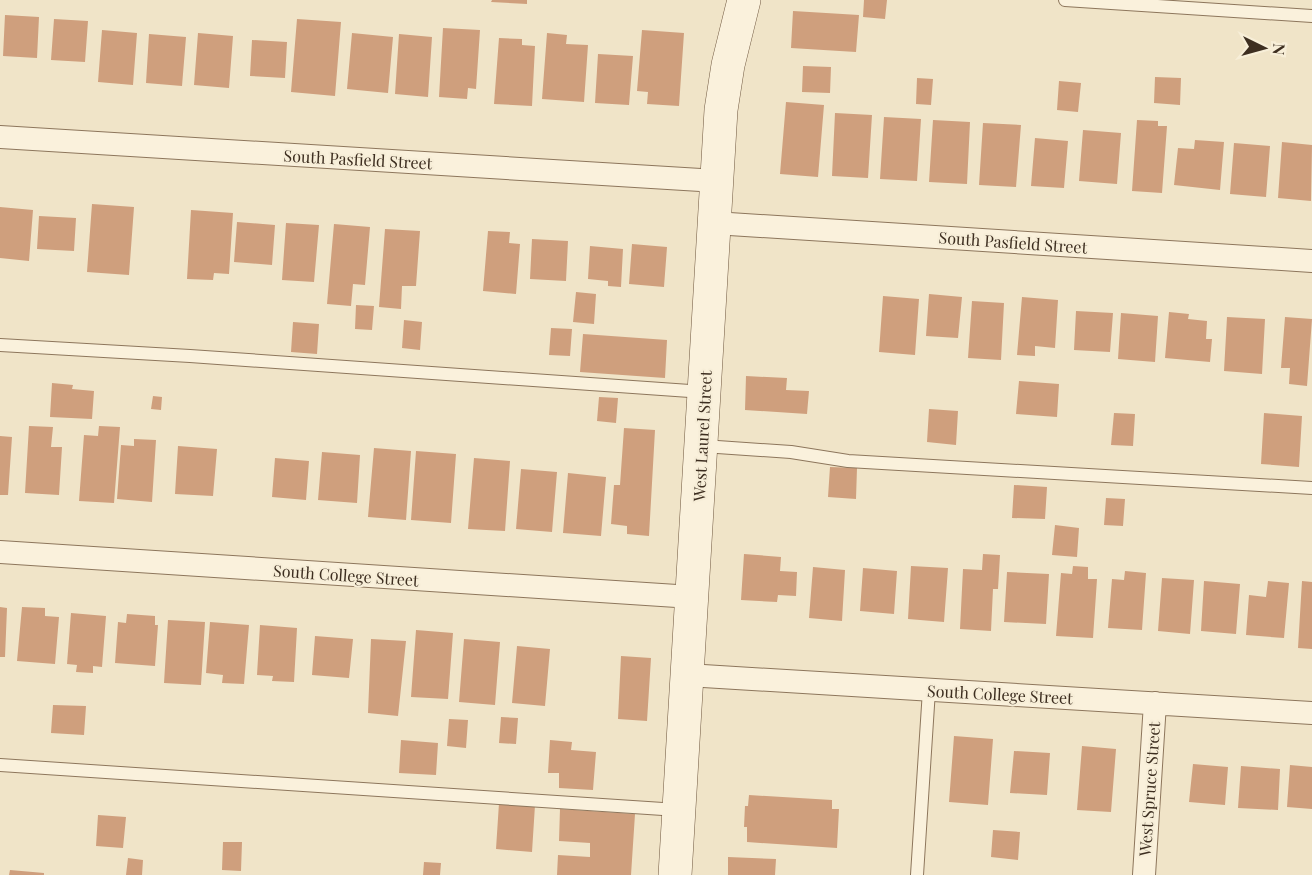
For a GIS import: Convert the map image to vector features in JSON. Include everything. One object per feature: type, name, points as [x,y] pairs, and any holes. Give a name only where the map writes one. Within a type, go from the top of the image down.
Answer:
[{"type":"street","name":"West Laurel Street","points":[[675,875],[721,110],[728,65],[744,0]]},
{"type":"street","name":"South Pasfield Street","points":[[0,137],[717,181]]},
{"type":"street","name":"South Pasfield Street","points":[[714,223],[1312,261]]},
{"type":"street","name":"South College Street","points":[[0,552],[692,597]]},
{"type":"street","name":"South College Street","points":[[687,675],[1312,713]]},
{"type":"street","name":"West Spruce Street","points":[[1144,875],[1155,703]]},
{"type":"lane","points":[[1065,0],[1312,16]]},
{"type":"lane","points":[[0,345],[705,392]]},
{"type":"lane","points":[[702,446],[791,452],[848,461],[1312,488]]},
{"type":"lane","points":[[917,875],[929,690]]},
{"type":"lane","points":[[0,765],[679,810]]},
{"type":"building","points":[[492,0],[527,0],[527,4],[491,2]]},
{"type":"building","points":[[864,0],[887,0],[885,19],[863,17]]},
{"type":"building","points":[[793,11],[859,15],[856,52],[791,48]]},
{"type":"building","points":[[5,15],[39,17],[37,58],[3,56]]},
{"type":"building","points":[[54,19],[88,21],[85,62],[51,60]]},
{"type":"building","points":[[297,19],[341,22],[335,96],[291,92]]},
{"type":"building","points":[[443,28],[480,30],[476,89],[468,88],[467,99],[439,97]]},
{"type":"building","points":[[102,30],[137,33],[133,85],[98,82]]},
{"type":"building","points":[[642,30],[684,33],[679,106],[647,104],[648,92],[637,91]]},
{"type":"building","points":[[198,33],[233,36],[229,88],[194,85]]},
{"type":"building","points":[[352,33],[393,37],[388,93],[347,89]]},
{"type":"building","points":[[547,33],[567,35],[566,44],[588,45],[584,102],[542,99]]},
{"type":"building","points":[[149,34],[186,37],[182,86],[146,83]]},
{"type":"building","points":[[399,34],[432,37],[428,97],[395,94]]},
{"type":"building","points":[[499,38],[522,39],[522,45],[535,46],[532,106],[494,104]]},
{"type":"building","points":[[252,40],[287,42],[285,78],[250,76]]},
{"type":"building","points":[[598,54],[633,56],[629,105],[595,103]]},
{"type":"building","points":[[803,66],[831,67],[830,93],[802,92]]},
{"type":"building","points":[[1155,77],[1181,78],[1180,105],[1154,103]]},
{"type":"building","points":[[917,78],[933,79],[931,105],[916,104]]},
{"type":"building","points":[[1059,81],[1081,83],[1078,112],[1057,110]]},
{"type":"building","points":[[786,102],[824,105],[818,177],[780,174]]},
{"type":"building","points":[[835,113],[872,115],[868,178],[832,176]]},
{"type":"building","points":[[884,117],[921,119],[917,181],[880,179]]},
{"type":"building","points":[[933,120],[970,122],[967,184],[929,182]]},
{"type":"building","points":[[1137,120],[1158,121],[1158,126],[1167,126],[1162,193],[1132,191]]},
{"type":"building","points":[[983,123],[1021,125],[1016,187],[979,185]]},
{"type":"building","points":[[1083,130],[1121,133],[1117,184],[1079,181]]},
{"type":"building","points":[[1035,138],[1068,141],[1064,188],[1031,186]]},
{"type":"building","points":[[1195,140],[1224,142],[1220,190],[1174,185],[1178,148],[1194,149]]},
{"type":"building","points":[[1282,142],[1312,145],[1311,201],[1278,198]]},
{"type":"building","points":[[1234,143],[1270,146],[1266,197],[1230,194]]},
{"type":"building","points":[[92,204],[134,207],[129,275],[87,272]]},
{"type":"building","points":[[0,207],[33,210],[29,261],[0,258]]},
{"type":"building","points":[[191,210],[233,213],[229,274],[214,273],[213,280],[187,279]]},
{"type":"building","points":[[39,216],[76,218],[74,251],[37,249]]},
{"type":"building","points":[[237,222],[275,225],[272,265],[234,262]]},
{"type":"building","points":[[286,223],[319,225],[314,282],[282,280]]},
{"type":"building","points":[[334,224],[370,227],[365,285],[353,284],[351,306],[327,304]]},
{"type":"building","points":[[385,229],[420,231],[416,286],[402,286],[401,309],[379,307]]},
{"type":"building","points":[[488,231],[510,232],[509,243],[520,244],[516,294],[483,291]]},
{"type":"building","points":[[532,239],[568,241],[566,281],[530,279]]},
{"type":"building","points":[[632,244],[667,247],[664,287],[629,284]]},
{"type":"building","points":[[590,246],[623,249],[621,287],[608,286],[608,281],[588,279]]},
{"type":"building","points":[[576,292],[596,294],[594,324],[573,322]]},
{"type":"building","points":[[929,294],[962,297],[958,338],[926,336]]},
{"type":"building","points":[[883,296],[919,299],[915,355],[879,352]]},
{"type":"building","points":[[1022,297],[1058,300],[1055,348],[1035,346],[1035,356],[1017,355]]},
{"type":"building","points":[[972,301],[1004,303],[1001,360],[968,358]]},
{"type":"building","points":[[356,305],[374,306],[372,330],[355,329]]},
{"type":"building","points":[[1076,311],[1113,313],[1110,352],[1074,350]]},
{"type":"building","points":[[1169,312],[1189,314],[1188,319],[1207,321],[1206,339],[1212,339],[1210,362],[1165,358]]},
{"type":"building","points":[[1121,313],[1158,316],[1155,362],[1118,359]]},
{"type":"building","points":[[1227,317],[1265,319],[1262,374],[1224,371]]},
{"type":"building","points":[[1285,317],[1312,319],[1307,386],[1289,384],[1290,368],[1281,368]]},
{"type":"building","points":[[404,320],[422,322],[420,350],[402,348]]},
{"type":"building","points":[[293,322],[319,324],[317,354],[291,352]]},
{"type":"building","points":[[551,328],[572,329],[570,356],[549,355]]},
{"type":"building","points":[[583,334],[667,340],[665,378],[580,372]]},
{"type":"building","points":[[746,376],[787,378],[786,390],[809,391],[807,414],[745,410]]},
{"type":"building","points":[[1019,381],[1059,384],[1057,417],[1016,414]]},
{"type":"building","points":[[52,383],[73,385],[72,389],[94,391],[92,419],[50,417]]},
{"type":"building","points":[[153,396],[162,397],[161,410],[151,409]]},
{"type":"building","points":[[599,397],[618,398],[616,423],[597,421]]},
{"type":"building","points":[[929,409],[958,411],[956,445],[927,442]]},
{"type":"building","points":[[1114,413],[1135,414],[1133,446],[1111,445]]},
{"type":"building","points":[[1264,413],[1302,416],[1299,467],[1261,464]]},
{"type":"building","points":[[29,426],[53,427],[51,447],[62,447],[59,495],[25,493]]},
{"type":"building","points":[[99,426],[120,427],[114,503],[79,501],[84,435],[98,436]]},
{"type":"building","points":[[624,428],[655,430],[649,536],[627,534],[627,526],[611,524],[614,485],[620,485]]},
{"type":"building","points":[[0,436],[12,437],[8,495],[0,495]]},
{"type":"building","points":[[134,439],[156,440],[152,502],[117,499],[121,445],[134,446]]},
{"type":"building","points":[[178,446],[217,449],[213,496],[175,494]]},
{"type":"building","points":[[374,448],[411,451],[406,520],[368,517]]},
{"type":"building","points":[[416,451],[456,454],[451,523],[411,520]]},
{"type":"building","points":[[322,452],[360,455],[357,503],[318,500]]},
{"type":"building","points":[[275,458],[309,461],[306,500],[272,497]]},
{"type":"building","points":[[474,458],[510,461],[505,531],[468,529]]},
{"type":"building","points":[[830,467],[857,468],[856,499],[828,497]]},
{"type":"building","points":[[521,469],[557,472],[552,532],[516,529]]},
{"type":"building","points":[[568,473],[606,477],[601,536],[563,533]]},
{"type":"building","points":[[1014,485],[1047,487],[1045,519],[1012,518]]},
{"type":"building","points":[[1106,498],[1125,499],[1123,526],[1104,525]]},
{"type":"building","points":[[1055,525],[1079,528],[1077,557],[1052,555]]},
{"type":"building","points":[[744,554],[781,557],[780,571],[797,572],[796,596],[778,595],[777,602],[741,600]]},
{"type":"building","points":[[983,554],[1000,555],[998,589],[993,589],[991,631],[960,629],[963,569],[982,570]]},
{"type":"building","points":[[911,566],[948,568],[944,622],[908,619]]},
{"type":"building","points":[[1073,566],[1088,567],[1088,579],[1097,579],[1093,638],[1056,636],[1061,573],[1072,574]]},
{"type":"building","points":[[813,567],[845,570],[842,621],[809,618]]},
{"type":"building","points":[[863,568],[897,571],[894,614],[860,611]]},
{"type":"building","points":[[1125,571],[1146,573],[1142,630],[1108,628],[1112,579],[1124,580]]},
{"type":"building","points":[[1007,572],[1049,574],[1046,624],[1004,622]]},
{"type":"building","points":[[1162,578],[1194,580],[1190,634],[1158,631]]},
{"type":"building","points":[[1204,581],[1240,584],[1236,634],[1201,631]]},
{"type":"building","points":[[1268,581],[1289,583],[1284,638],[1246,635],[1249,595],[1266,597]]},
{"type":"building","points":[[1302,581],[1312,582],[1312,649],[1298,648]]},
{"type":"building","points":[[0,607],[7,608],[5,657],[0,657]]},
{"type":"building","points":[[22,607],[45,608],[45,616],[59,617],[55,664],[17,661]]},
{"type":"building","points":[[71,613],[106,616],[102,667],[93,666],[93,673],[76,672],[77,665],[67,664]]},
{"type":"building","points":[[127,614],[155,616],[155,625],[158,625],[155,666],[115,663],[118,622],[126,623]]},
{"type":"building","points":[[168,620],[205,622],[201,685],[164,683]]},
{"type":"building","points":[[210,622],[249,625],[244,684],[222,683],[223,675],[206,673]]},
{"type":"building","points":[[260,625],[297,628],[294,682],[272,681],[273,676],[257,675]]},
{"type":"building","points":[[416,630],[453,633],[448,699],[411,697]]},
{"type":"building","points":[[315,636],[353,639],[349,678],[312,675]]},
{"type":"building","points":[[371,639],[406,641],[398,716],[368,713]]},
{"type":"building","points":[[464,639],[500,642],[495,705],[459,702]]},
{"type":"building","points":[[517,646],[550,649],[545,706],[512,703]]},
{"type":"building","points":[[621,656],[651,658],[647,721],[618,719]]},
{"type":"building","points":[[53,705],[86,706],[84,735],[51,733]]},
{"type":"building","points":[[501,717],[518,718],[516,744],[499,743]]},
{"type":"building","points":[[449,719],[468,720],[466,748],[447,746]]},
{"type":"building","points":[[954,736],[993,739],[988,805],[949,802]]},
{"type":"building","points":[[401,740],[438,743],[436,775],[399,773]]},
{"type":"building","points":[[550,740],[572,742],[571,750],[596,752],[593,790],[559,788],[559,773],[548,773]]},
{"type":"building","points":[[1082,746],[1116,749],[1111,812],[1077,810]]},
{"type":"building","points":[[1014,751],[1050,753],[1047,795],[1010,793]]},
{"type":"building","points":[[1193,764],[1228,767],[1225,805],[1189,802]]},
{"type":"building","points":[[1290,765],[1312,767],[1312,809],[1287,807]]},
{"type":"building","points":[[1241,766],[1280,769],[1278,810],[1238,808]]},
{"type":"building","points":[[749,795],[832,800],[832,809],[839,809],[837,848],[747,842],[747,827],[744,827],[745,806],[748,806]]},
{"type":"building","points":[[499,803],[535,805],[532,852],[496,849]]},
{"type":"building","points":[[560,809],[635,814],[631,875],[557,875],[558,855],[590,857],[590,843],[559,841]]},
{"type":"building","points":[[98,815],[126,817],[123,848],[96,846]]},
{"type":"building","points":[[993,830],[1020,832],[1018,860],[991,857]]},
{"type":"building","points":[[223,842],[242,842],[241,871],[222,870]]},
{"type":"building","points":[[728,857],[776,859],[775,875],[728,875]]},
{"type":"building","points":[[128,858],[143,860],[142,875],[126,875]]},
{"type":"building","points":[[424,862],[441,863],[440,875],[423,875]]},
{"type":"building","points":[[10,870],[44,873],[44,875],[9,875]]}]
